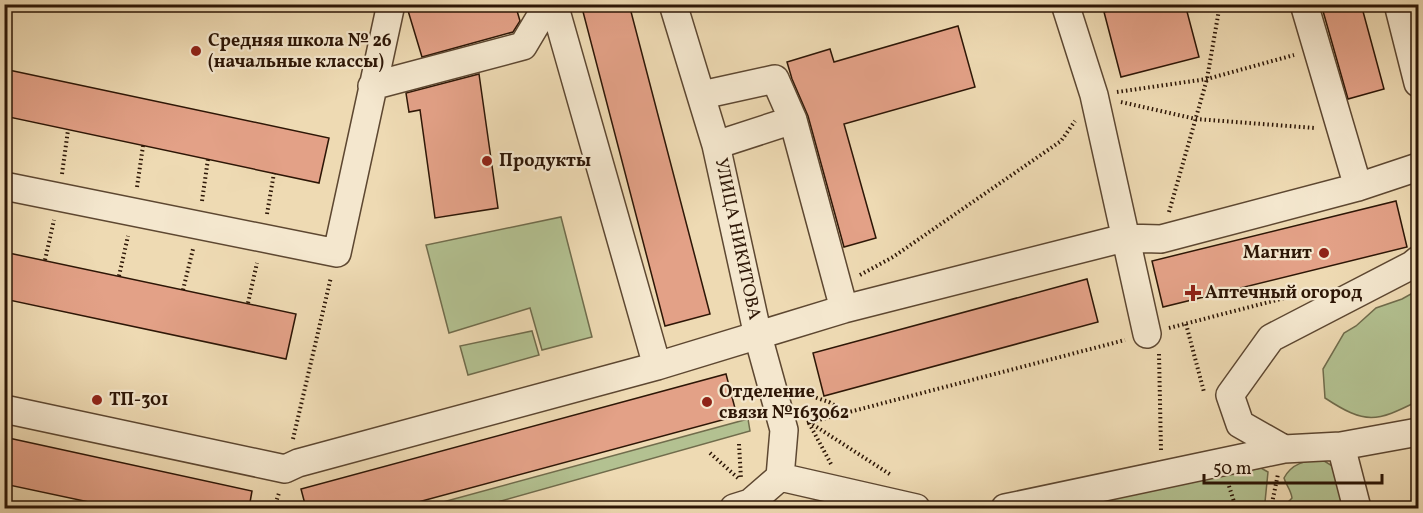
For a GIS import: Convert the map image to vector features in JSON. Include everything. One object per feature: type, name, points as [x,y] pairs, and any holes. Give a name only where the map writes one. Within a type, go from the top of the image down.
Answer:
[{"type":"street","points":[[4,186],[337,253],[391,4]]},
{"type":"street","points":[[372,86],[523,46],[548,4]]},
{"type":"street","points":[[554,4],[657,366]]},
{"type":"street","name":"УЛИЦА НИКИТОВА","points":[[673,4],[716,145],[758,336],[784,430],[780,477]]},
{"type":"street","points":[[1065,4],[1080,57],[1094,95],[1125,238],[1153,332]]},
{"type":"street","points":[[1304,4],[1358,188]]},
{"type":"street","points":[[1398,4],[1419,83]]},
{"type":"street","points":[[702,95],[775,79],[793,120],[841,298]]},
{"type":"street","points":[[716,145],[793,120]]},
{"type":"street","points":[[4,409],[285,469],[298,463],[657,366],[758,336],[841,298],[1125,238],[1161,239],[1358,188],[1419,167]]},
{"type":"street","points":[[1284,449],[1240,424],[1230,396],[1271,338],[1419,260]]},
{"type":"street","points":[[1005,508],[1284,449],[1341,446],[1419,432]]},
{"type":"street","points":[[1341,446],[1357,508]]},
{"type":"street","points":[[734,508],[750,503],[780,477],[916,508]]},
{"type":"path","points":[[1161,239],[1207,79],[1220,4]]},
{"type":"path","points":[[841,298],[893,257],[1061,141],[1094,95],[1207,79],[1316,48]]},
{"type":"path","points":[[1094,95],[1196,119],[1341,130]]},
{"type":"path","points":[[285,469],[337,253]]},
{"type":"path","points":[[801,425],[1299,294]]},
{"type":"path","points":[[1153,332],[1161,476]]},
{"type":"path","points":[[799,392],[829,402],[847,412]]},
{"type":"path","points":[[809,422],[894,478]]},
{"type":"path","points":[[710,453],[741,482],[739,444]]},
{"type":"green space","points":[[561,217],[592,337],[542,350],[530,308],[449,333],[426,245]]},
{"type":"green space","points":[[1418,290],[1418,401],[1392,413],[1371,418],[1351,413],[1325,398],[1323,369],[1344,333],[1356,326],[1376,308],[1402,299]]},
{"type":"green space","points":[[532,331],[539,355],[468,375],[460,346]]},
{"type":"green space","points":[[748,419],[750,431],[476,508],[421,508]]},
{"type":"green space","points":[[1321,459],[1334,467],[1348,508],[1277,508],[1292,498],[1284,478],[1287,473],[1304,462]]},
{"type":"green space","points":[[1261,468],[1268,472],[1265,502],[1270,508],[1070,508]]},
{"type":"building","points":[[406,4],[515,4],[520,21],[513,32],[422,57]]},
{"type":"building","points":[[581,4],[629,4],[710,314],[665,326]]},
{"type":"building","points":[[1135,4],[1185,4],[1199,57],[1121,77],[1104,12]]},
{"type":"building","points":[[1321,4],[1361,4],[1384,89],[1348,99]]},
{"type":"building","points":[[958,26],[975,87],[844,124],[876,238],[844,247],[808,116],[787,62],[830,49],[834,62]]},
{"type":"building","points":[[4,69],[329,138],[319,183],[4,116]]},
{"type":"building","points":[[479,74],[498,208],[435,218],[420,110],[409,112],[406,93]]},
{"type":"building","points":[[1396,201],[1407,247],[1163,307],[1152,261]]},
{"type":"building","points":[[4,252],[296,314],[286,359],[4,299]]},
{"type":"building","points":[[1087,279],[1098,322],[824,396],[813,353]]},
{"type":"building","points":[[726,374],[737,416],[396,508],[306,508],[301,489]]},
{"type":"building","points":[[4,437],[252,491],[249,508],[117,508],[4,484]]},
{"type":"place","name":"Средняя школа № 26 (начальные классы)","points":[[196,51]]},
{"type":"place","name":"Продукты","points":[[487,161]]},
{"type":"place","name":"Магнит","points":[[1324,253]]},
{"type":"place","name":"Аптечный огород","points":[[1193,293]]},
{"type":"place","name":"ТП-301","points":[[97,400]]},
{"type":"place","name":"Отделение связи №163062","points":[[707,402]]}]
